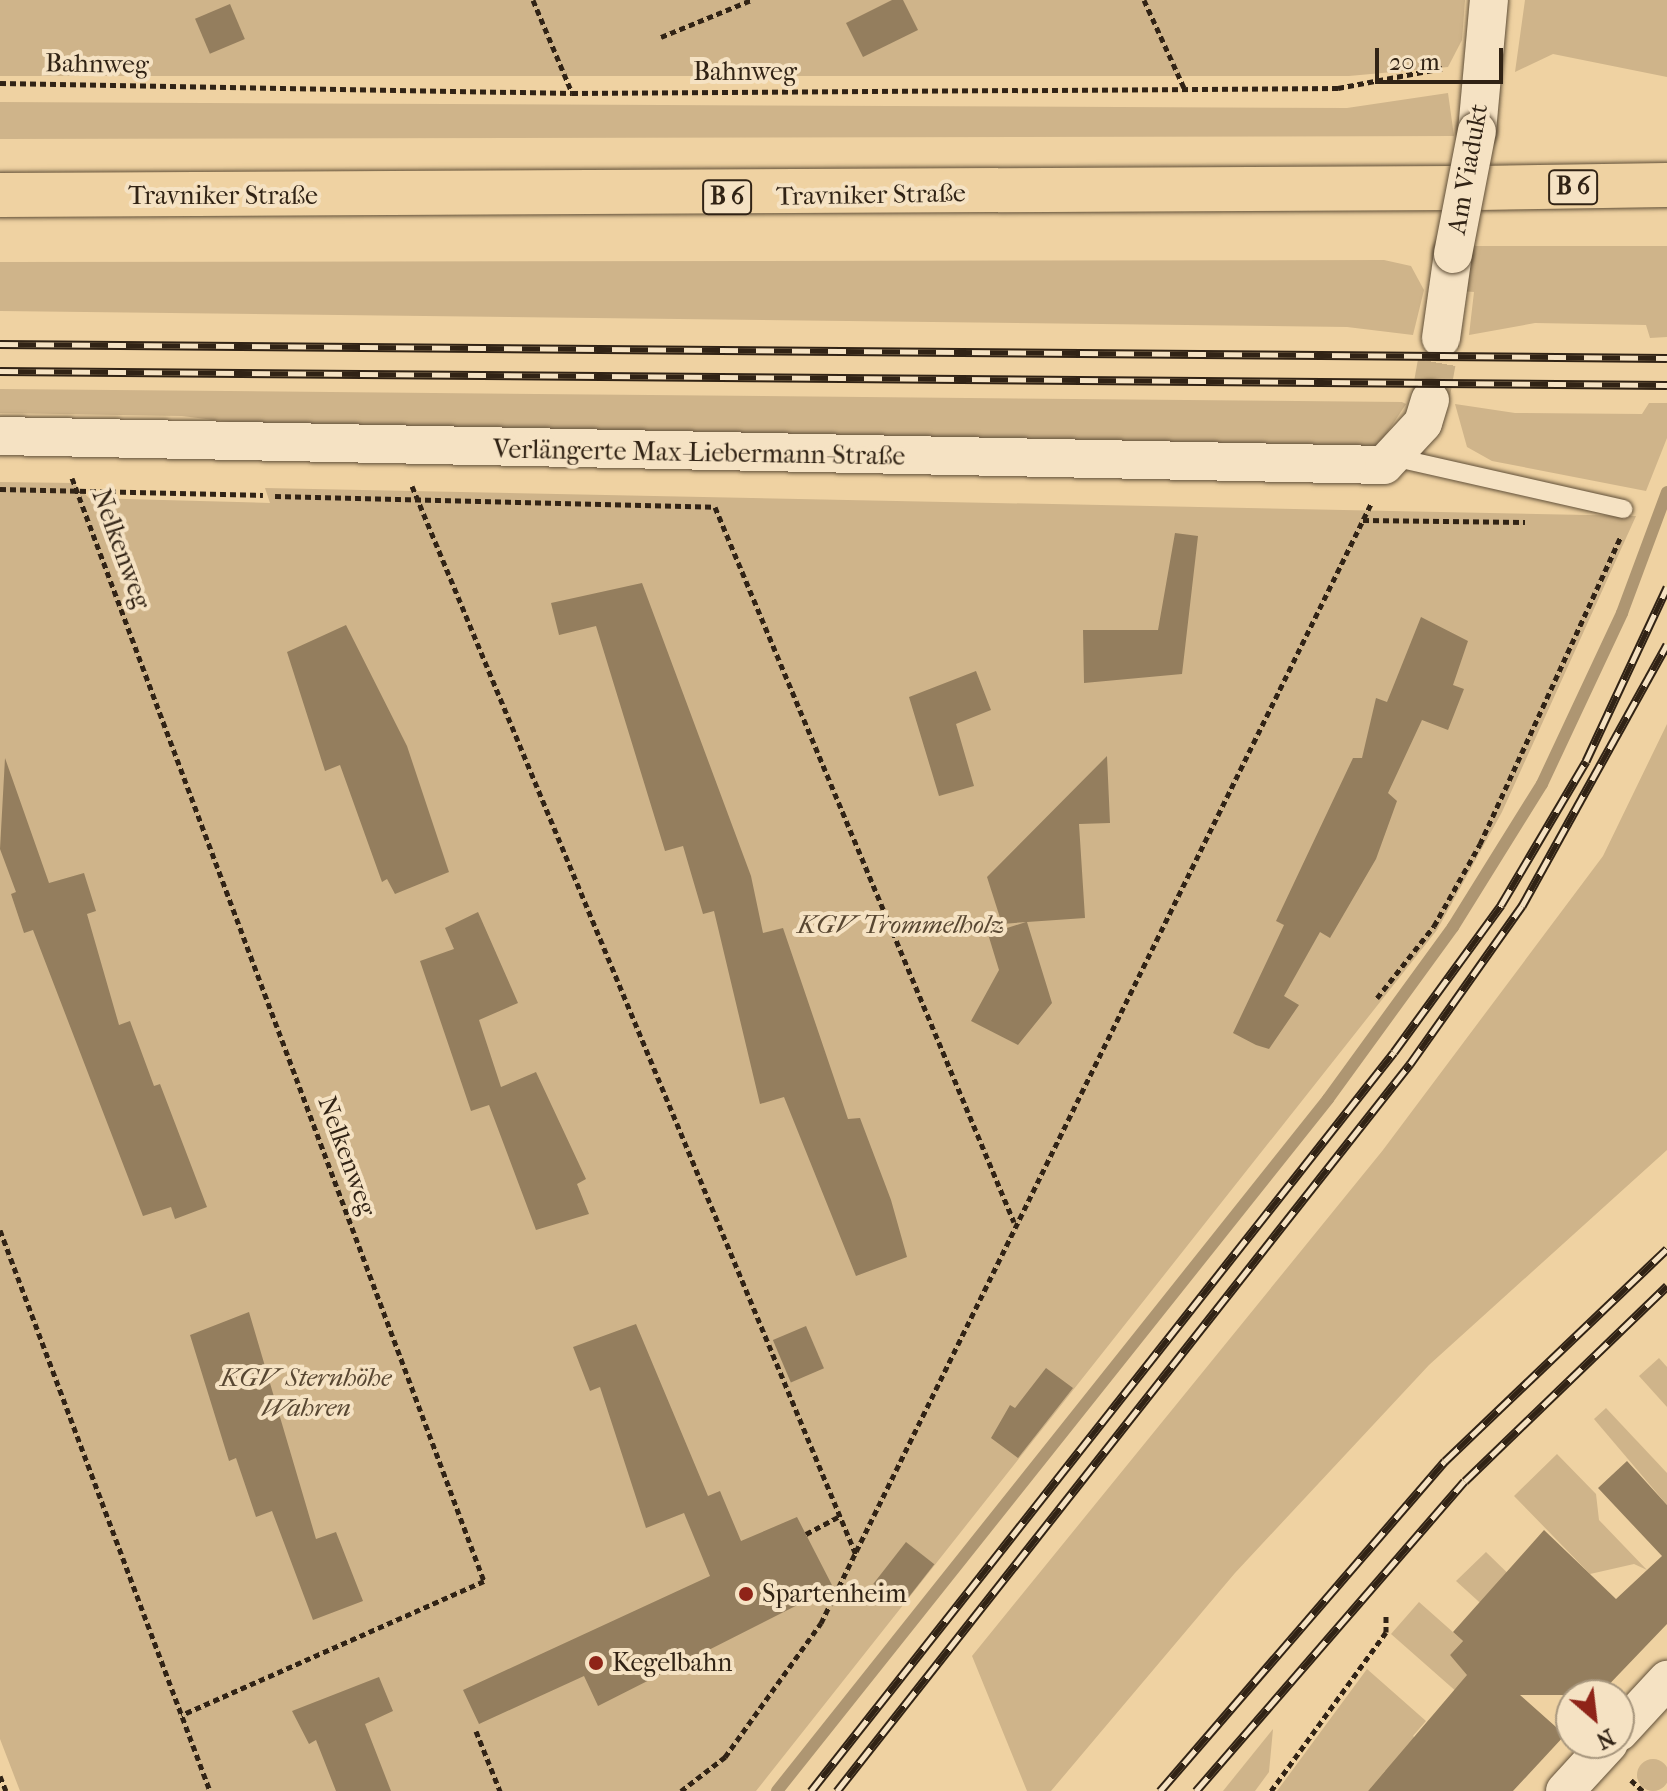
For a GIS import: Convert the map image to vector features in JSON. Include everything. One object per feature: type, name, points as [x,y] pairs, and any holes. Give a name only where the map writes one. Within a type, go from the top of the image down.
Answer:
[{"type":"main road","name":"Travniker Straße","points":[[0,195],[1667,185]]},
{"type":"street","name":"Am Viadukt","points":[[1441,338],[1453,254],[1477,131],[1487,59],[1489,0]]},
{"type":"street","points":[[1390,461],[1423,423],[1430,400]]},
{"type":"street","name":"Verlängerte Max-Liebermann-Straße","points":[[0,436],[410,449],[1390,461]]},
{"type":"street","points":[[1635,1715],[1667,1680]]},
{"type":"street","points":[[1565,1791],[1615,1759]]},
{"type":"lane","points":[[1390,461],[1625,516]]},
{"type":"path","points":[[533,0],[572,93]]},
{"type":"path","points":[[661,37],[751,0]]},
{"type":"path","points":[[1144,0],[1185,90]]},
{"type":"path","name":"Bahnweg","points":[[0,83],[572,93],[1338,88],[1487,59]]},
{"type":"path","name":"Nelkenweg","points":[[56,436],[484,1581],[181,1715]]},
{"type":"path","points":[[410,449],[415,500],[857,1556]]},
{"type":"path","points":[[681,1791],[725,1757],[777,1688],[857,1556],[1014,1222],[1390,461]]},
{"type":"path","points":[[0,489],[263,495]]},
{"type":"path","points":[[275,496],[715,507],[1014,1222]]},
{"type":"path","points":[[1377,998],[1434,926],[1480,844],[1625,516]]},
{"type":"path","points":[[1363,520],[1534,522]]},
{"type":"path","points":[[0,1230],[210,1791]]},
{"type":"path","points":[[806,1534],[840,1516]]},
{"type":"path","points":[[1271,1791],[1386,1632],[1386,1614]]},
{"type":"path","points":[[476,1731],[500,1791]]},
{"type":"path","points":[[1618,1759],[1643,1791]]},
{"type":"path","points":[[0,1776],[6,1791]]},
{"type":"green space","points":[[0,0],[1465,0],[1462,40],[1448,67],[1349,76],[0,76]]},
{"type":"green space","points":[[1525,0],[1667,0],[1667,77],[1553,54],[1515,72]]},
{"type":"green space","points":[[1448,93],[1454,136],[0,139],[0,102],[1347,108]]},
{"type":"green space","points":[[1469,246],[1667,246],[1667,337],[1650,338],[1646,325],[1535,323],[1469,335],[1474,292],[1460,291]]},
{"type":"green space","points":[[1384,260],[1411,266],[1424,290],[1413,335],[1347,327],[0,311],[0,262]]},
{"type":"green space","points":[[0,389],[1406,404],[1379,445],[1352,454],[303,431],[182,416],[0,413]]},
{"type":"green space","points":[[1649,403],[1667,403],[1667,438],[1646,491],[1492,461],[1467,447],[1455,404],[1515,413],[1642,414]]},
{"type":"green space","name":"KGV Trommelholz","points":[[0,482],[74,483],[89,498],[270,503],[265,488],[1636,516],[1502,812],[1437,930],[756,1791],[20,1791],[0,1739]]},
{"type":"green space","points":[[1667,724],[1667,1150],[1429,1365],[1235,1573],[1051,1791],[1027,1791],[972,1656],[1383,1150],[1603,856]]},
{"type":"green space","points":[[1659,1358],[1667,1367],[1667,1407],[1639,1376]]},
{"type":"green space","points":[[1606,1408],[1667,1473],[1667,1505],[1594,1419]]},
{"type":"green space","points":[[1557,1454],[1596,1494],[1599,1520],[1647,1570],[1634,1564],[1590,1574],[1514,1496]]},
{"type":"green space","points":[[1486,1552],[1560,1624],[1509,1629],[1456,1581]]},
{"type":"green space","points":[[1419,1602],[1463,1641],[1450,1655],[1491,1693],[1475,1708],[1391,1634]]},
{"type":"green space","points":[[1367,1669],[1426,1721],[1413,1736],[1435,1755],[1408,1790],[1385,1771],[1368,1791],[1277,1791]]},
{"type":"green space","points":[[1273,1729],[1269,1772],[1255,1791],[1223,1791]]},
{"type":"green space","points":[[1653,1759],[1664,1764],[1669,1775],[1664,1786],[1653,1791],[1642,1786],[1637,1775],[1642,1764]]},
{"type":"building","points":[[892,0],[903,0],[918,30],[863,57],[846,23]]},
{"type":"building","points":[[230,4],[245,39],[210,54],[195,19]]},
{"type":"building","points":[[1175,533],[1198,536],[1182,674],[1084,683],[1083,630],[1158,630]]},
{"type":"building","points":[[642,583],[751,876],[763,933],[783,928],[848,1119],[860,1118],[891,1200],[907,1257],[856,1276],[784,1097],[760,1104],[714,911],[703,914],[683,846],[665,851],[596,626],[559,635],[551,603]]},
{"type":"building","points":[[1421,617],[1468,641],[1453,685],[1464,689],[1448,730],[1422,720],[1388,793],[1397,801],[1376,859],[1330,938],[1320,932],[1284,996],[1299,1005],[1269,1049],[1256,1045],[1233,1033],[1284,925],[1276,921],[1353,758],[1362,758],[1376,698],[1387,702]]},
{"type":"building","points":[[346,625],[407,746],[449,872],[395,894],[387,879],[382,882],[340,765],[325,771],[287,652]]},
{"type":"building","points":[[976,671],[991,710],[956,724],[974,786],[939,796],[909,697]]},
{"type":"building","points":[[1107,756],[1110,823],[1079,824],[1085,918],[1027,922],[1052,1003],[1018,1045],[971,1021],[999,970],[988,934],[1026,922],[1002,924],[987,877]]},
{"type":"building","points":[[5,758],[49,883],[84,873],[96,911],[87,914],[119,1025],[130,1021],[154,1086],[160,1084],[207,1207],[175,1219],[171,1207],[143,1216],[33,930],[24,933],[11,894],[16,892],[0,849]]},
{"type":"building","points":[[478,912],[518,1003],[479,1020],[501,1087],[536,1072],[586,1179],[577,1184],[589,1214],[536,1230],[489,1105],[471,1111],[420,961],[454,949],[445,928]]},
{"type":"building","points":[[249,1312],[316,1539],[336,1532],[363,1601],[313,1620],[272,1511],[256,1517],[236,1458],[229,1461],[190,1335]]},
{"type":"building","points":[[636,1324],[708,1496],[720,1491],[741,1541],[797,1517],[833,1587],[598,1706],[584,1676],[479,1724],[463,1690],[710,1576],[684,1513],[646,1528],[600,1387],[590,1391],[573,1347]]},
{"type":"building","points":[[806,1326],[824,1368],[791,1382],[773,1340]]},
{"type":"building","points":[[1046,1368],[1073,1388],[1018,1458],[991,1438],[1010,1405],[1015,1408]]},
{"type":"building","points":[[1627,1461],[1667,1505],[1667,1624],[1614,1679],[1555,1679],[1555,1695],[1520,1695],[1555,1726],[1555,1746],[1513,1791],[1368,1791],[1467,1675],[1450,1655],[1463,1641],[1453,1632],[1544,1530],[1616,1599],[1662,1556],[1598,1488]]},
{"type":"building","points":[[906,1542],[934,1564],[902,1606],[873,1584]]},
{"type":"building","points":[[379,1677],[393,1711],[365,1724],[391,1791],[336,1791],[316,1740],[309,1744],[292,1711]]},
{"type":"waterway","points":[[777,1791],[1328,1099],[1453,927],[1542,784],[1622,613],[1667,492]]},
{"type":"tunnel","points":[[1430,400],[1441,338]]},
{"type":"railway","points":[[0,344],[1667,358]]},
{"type":"railway","points":[[0,371],[1667,385]]},
{"type":"railway","points":[[811,1791],[1394,1052],[1501,905],[1586,761],[1667,587]]},
{"type":"railway","points":[[837,1791],[1410,1064],[1522,906],[1667,644]]},
{"type":"railway","points":[[1160,1791],[1445,1461],[1667,1249]]},
{"type":"railway","points":[[1196,1791],[1465,1481],[1667,1286]]},
{"type":"place","name":"Spartenheim","points":[[746,1594]]},
{"type":"place","name":"Kegelbahn","points":[[596,1663]]},
{"type":"park label","name":"KGV Sternhöhe Wahren","points":[[306,1393]]}]
